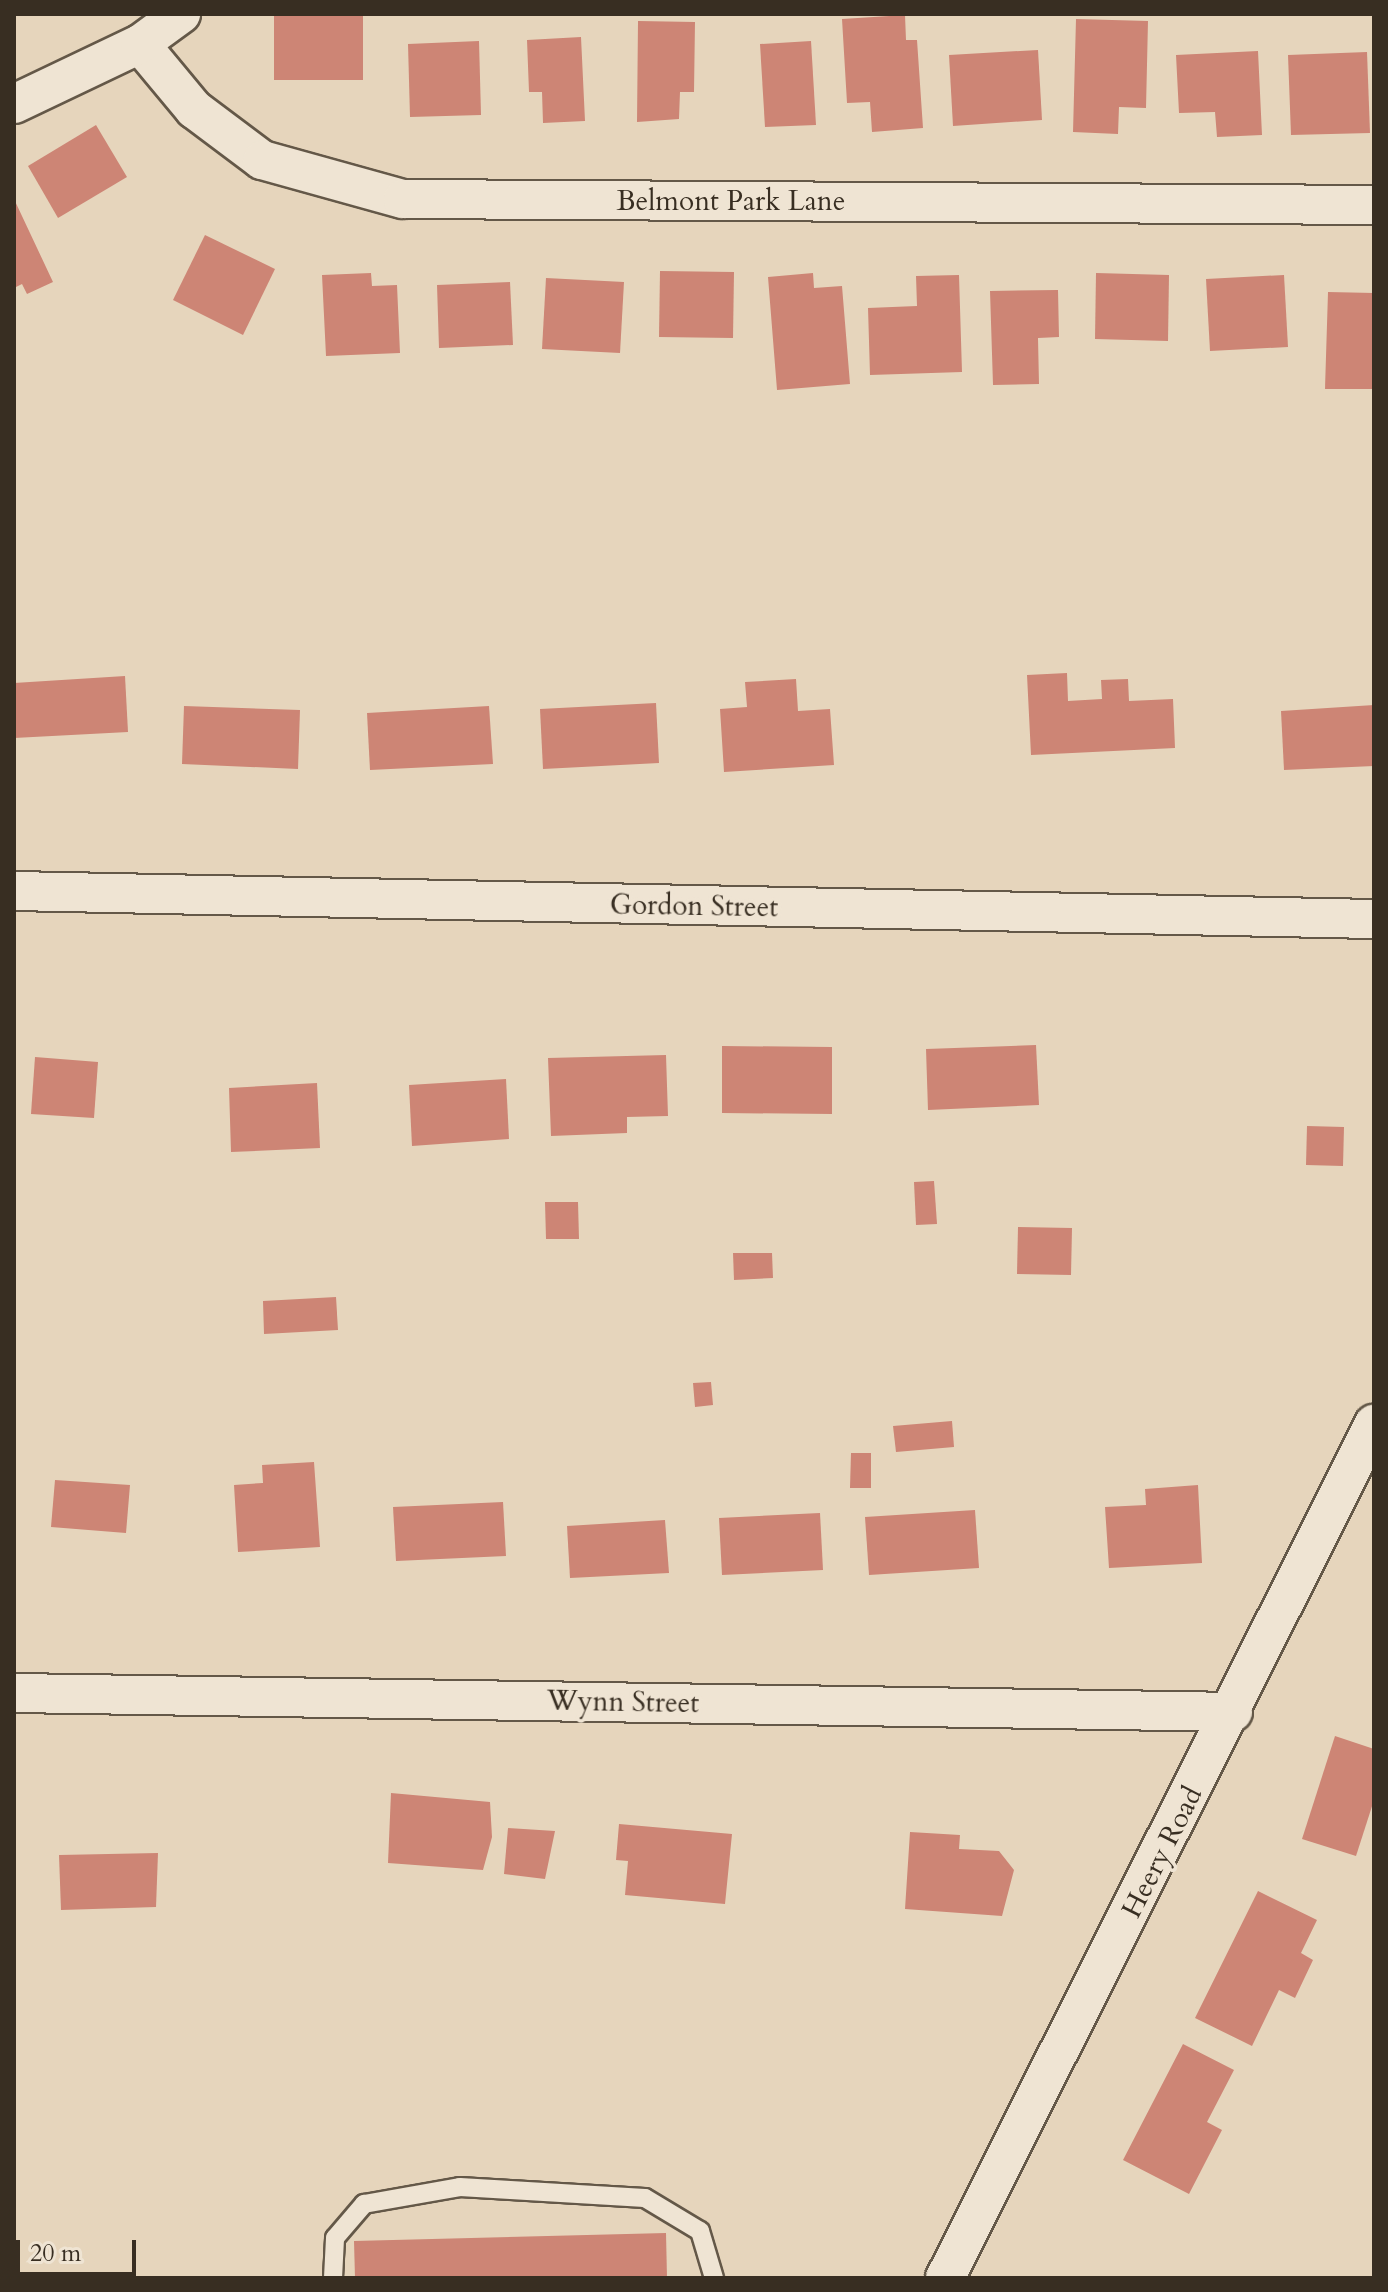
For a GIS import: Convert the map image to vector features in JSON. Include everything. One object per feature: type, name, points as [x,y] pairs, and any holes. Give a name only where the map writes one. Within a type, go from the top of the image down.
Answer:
[{"type":"street","points":[[14,104],[140,44],[181,14]]},
{"type":"street","name":"Belmont Park Lane","points":[[140,44],[194,109],[262,160],[403,199],[1374,205]]},
{"type":"street","name":"Gordon Street","points":[[14,891],[1374,919]]},
{"type":"street","name":"Heery Road","points":[[945,2278],[1233,1712],[1374,1424]]},
{"type":"street","name":"Wynn Street","points":[[14,1693],[1233,1712]]},
{"type":"lane","points":[[333,2278],[335,2238],[364,2204],[460,2187],[645,2198],[700,2231],[714,2278]]},
{"type":"building","points":[[274,14],[363,14],[363,80],[274,80]]},
{"type":"building","points":[[905,15],[906,40],[917,40],[923,128],[872,132],[870,102],[847,103],[842,19]]},
{"type":"building","points":[[1076,19],[1148,21],[1146,108],[1119,107],[1118,134],[1073,132]]},
{"type":"building","points":[[638,21],[695,22],[694,92],[680,92],[679,119],[637,122]]},
{"type":"building","points":[[581,37],[585,121],[543,123],[542,92],[529,92],[527,40]]},
{"type":"building","points":[[479,41],[481,115],[410,117],[408,44]]},
{"type":"building","points":[[811,41],[816,125],[765,127],[760,44]]},
{"type":"building","points":[[1038,50],[1042,120],[953,126],[949,55]]},
{"type":"building","points":[[1258,51],[1262,135],[1217,137],[1215,112],[1179,113],[1176,55]]},
{"type":"building","points":[[1367,52],[1370,133],[1291,135],[1288,55]]},
{"type":"building","points":[[96,125],[127,177],[58,218],[28,166]]},
{"type":"building","points":[[14,199],[53,282],[27,294],[22,284],[14,288]]},
{"type":"building","points":[[205,235],[275,269],[243,335],[173,300]]},
{"type":"building","points":[[660,271],[734,272],[733,338],[659,337]]},
{"type":"building","points":[[371,273],[372,286],[397,285],[400,353],[326,356],[322,275]]},
{"type":"building","points":[[813,273],[814,288],[842,286],[850,384],[777,390],[768,277]]},
{"type":"building","points":[[1096,273],[1169,275],[1168,341],[1095,339]]},
{"type":"building","points":[[959,275],[962,372],[870,375],[868,308],[917,306],[916,276]]},
{"type":"building","points":[[1284,275],[1288,347],[1210,351],[1206,279]]},
{"type":"building","points":[[546,278],[624,282],[620,353],[542,349]]},
{"type":"building","points":[[510,282],[513,345],[439,348],[437,285]]},
{"type":"building","points":[[1058,290],[1059,337],[1038,338],[1039,384],[993,385],[990,291]]},
{"type":"building","points":[[1328,292],[1374,293],[1372,389],[1325,389]]},
{"type":"building","points":[[1067,673],[1068,701],[1102,699],[1101,680],[1128,679],[1129,701],[1173,699],[1175,748],[1031,755],[1027,675]]},
{"type":"building","points":[[125,676],[128,732],[14,738],[14,683]]},
{"type":"building","points":[[796,679],[798,711],[830,709],[834,765],[724,772],[720,709],[747,707],[745,682]]},
{"type":"building","points":[[656,703],[659,763],[543,769],[540,709]]},
{"type":"building","points":[[1374,705],[1374,766],[1284,770],[1281,711]]},
{"type":"building","points":[[184,706],[300,710],[298,769],[182,764]]},
{"type":"building","points":[[489,706],[493,764],[370,770],[367,713]]},
{"type":"building","points":[[1036,1045],[1039,1105],[928,1110],[926,1049]]},
{"type":"building","points":[[722,1046],[832,1047],[832,1114],[722,1113]]},
{"type":"building","points":[[666,1055],[668,1116],[627,1117],[627,1133],[551,1136],[548,1058]]},
{"type":"building","points":[[35,1057],[98,1062],[94,1118],[31,1114]]},
{"type":"building","points":[[506,1079],[509,1139],[412,1146],[409,1085]]},
{"type":"building","points":[[317,1083],[320,1148],[231,1152],[229,1088]]},
{"type":"building","points":[[1307,1126],[1344,1127],[1343,1166],[1306,1165]]},
{"type":"building","points":[[934,1181],[937,1224],[916,1225],[914,1182]]},
{"type":"building","points":[[545,1202],[578,1202],[579,1239],[546,1239]]},
{"type":"building","points":[[1018,1227],[1072,1228],[1071,1275],[1017,1274]]},
{"type":"building","points":[[733,1253],[772,1253],[773,1278],[734,1280]]},
{"type":"building","points":[[336,1297],[338,1330],[264,1334],[263,1301]]},
{"type":"building","points":[[711,1382],[713,1405],[695,1407],[693,1383]]},
{"type":"building","points":[[952,1421],[954,1447],[896,1452],[893,1426]]},
{"type":"building","points":[[851,1453],[871,1453],[871,1488],[850,1488]]},
{"type":"building","points":[[314,1462],[320,1547],[238,1552],[234,1485],[263,1483],[262,1465]]},
{"type":"building","points":[[55,1480],[130,1485],[126,1533],[51,1527]]},
{"type":"building","points":[[1198,1485],[1202,1563],[1109,1568],[1105,1507],[1146,1505],[1145,1489]]},
{"type":"building","points":[[503,1502],[506,1556],[396,1561],[393,1507]]},
{"type":"building","points":[[975,1510],[979,1568],[869,1575],[865,1517]]},
{"type":"building","points":[[820,1513],[823,1570],[722,1575],[719,1518]]},
{"type":"building","points":[[665,1520],[669,1573],[570,1578],[567,1526]]},
{"type":"building","points":[[1335,1736],[1374,1749],[1374,1800],[1356,1856],[1302,1839]]},
{"type":"building","points":[[391,1793],[490,1802],[492,1837],[483,1870],[388,1863]]},
{"type":"building","points":[[619,1824],[732,1834],[725,1904],[625,1895],[628,1861],[616,1860]]},
{"type":"building","points":[[508,1828],[555,1831],[545,1879],[504,1874]]},
{"type":"building","points":[[910,1832],[960,1835],[959,1849],[999,1851],[1014,1870],[1002,1916],[905,1909]]},
{"type":"building","points":[[158,1853],[156,1907],[61,1910],[59,1855]]},
{"type":"building","points":[[1258,1891],[1317,1920],[1301,1953],[1313,1960],[1295,1998],[1279,1990],[1252,2046],[1195,2018]]},
{"type":"building","points":[[1183,2044],[1234,2070],[1207,2122],[1222,2130],[1189,2194],[1123,2160]]},
{"type":"building","points":[[666,2233],[667,2278],[355,2278],[354,2241]]}]
